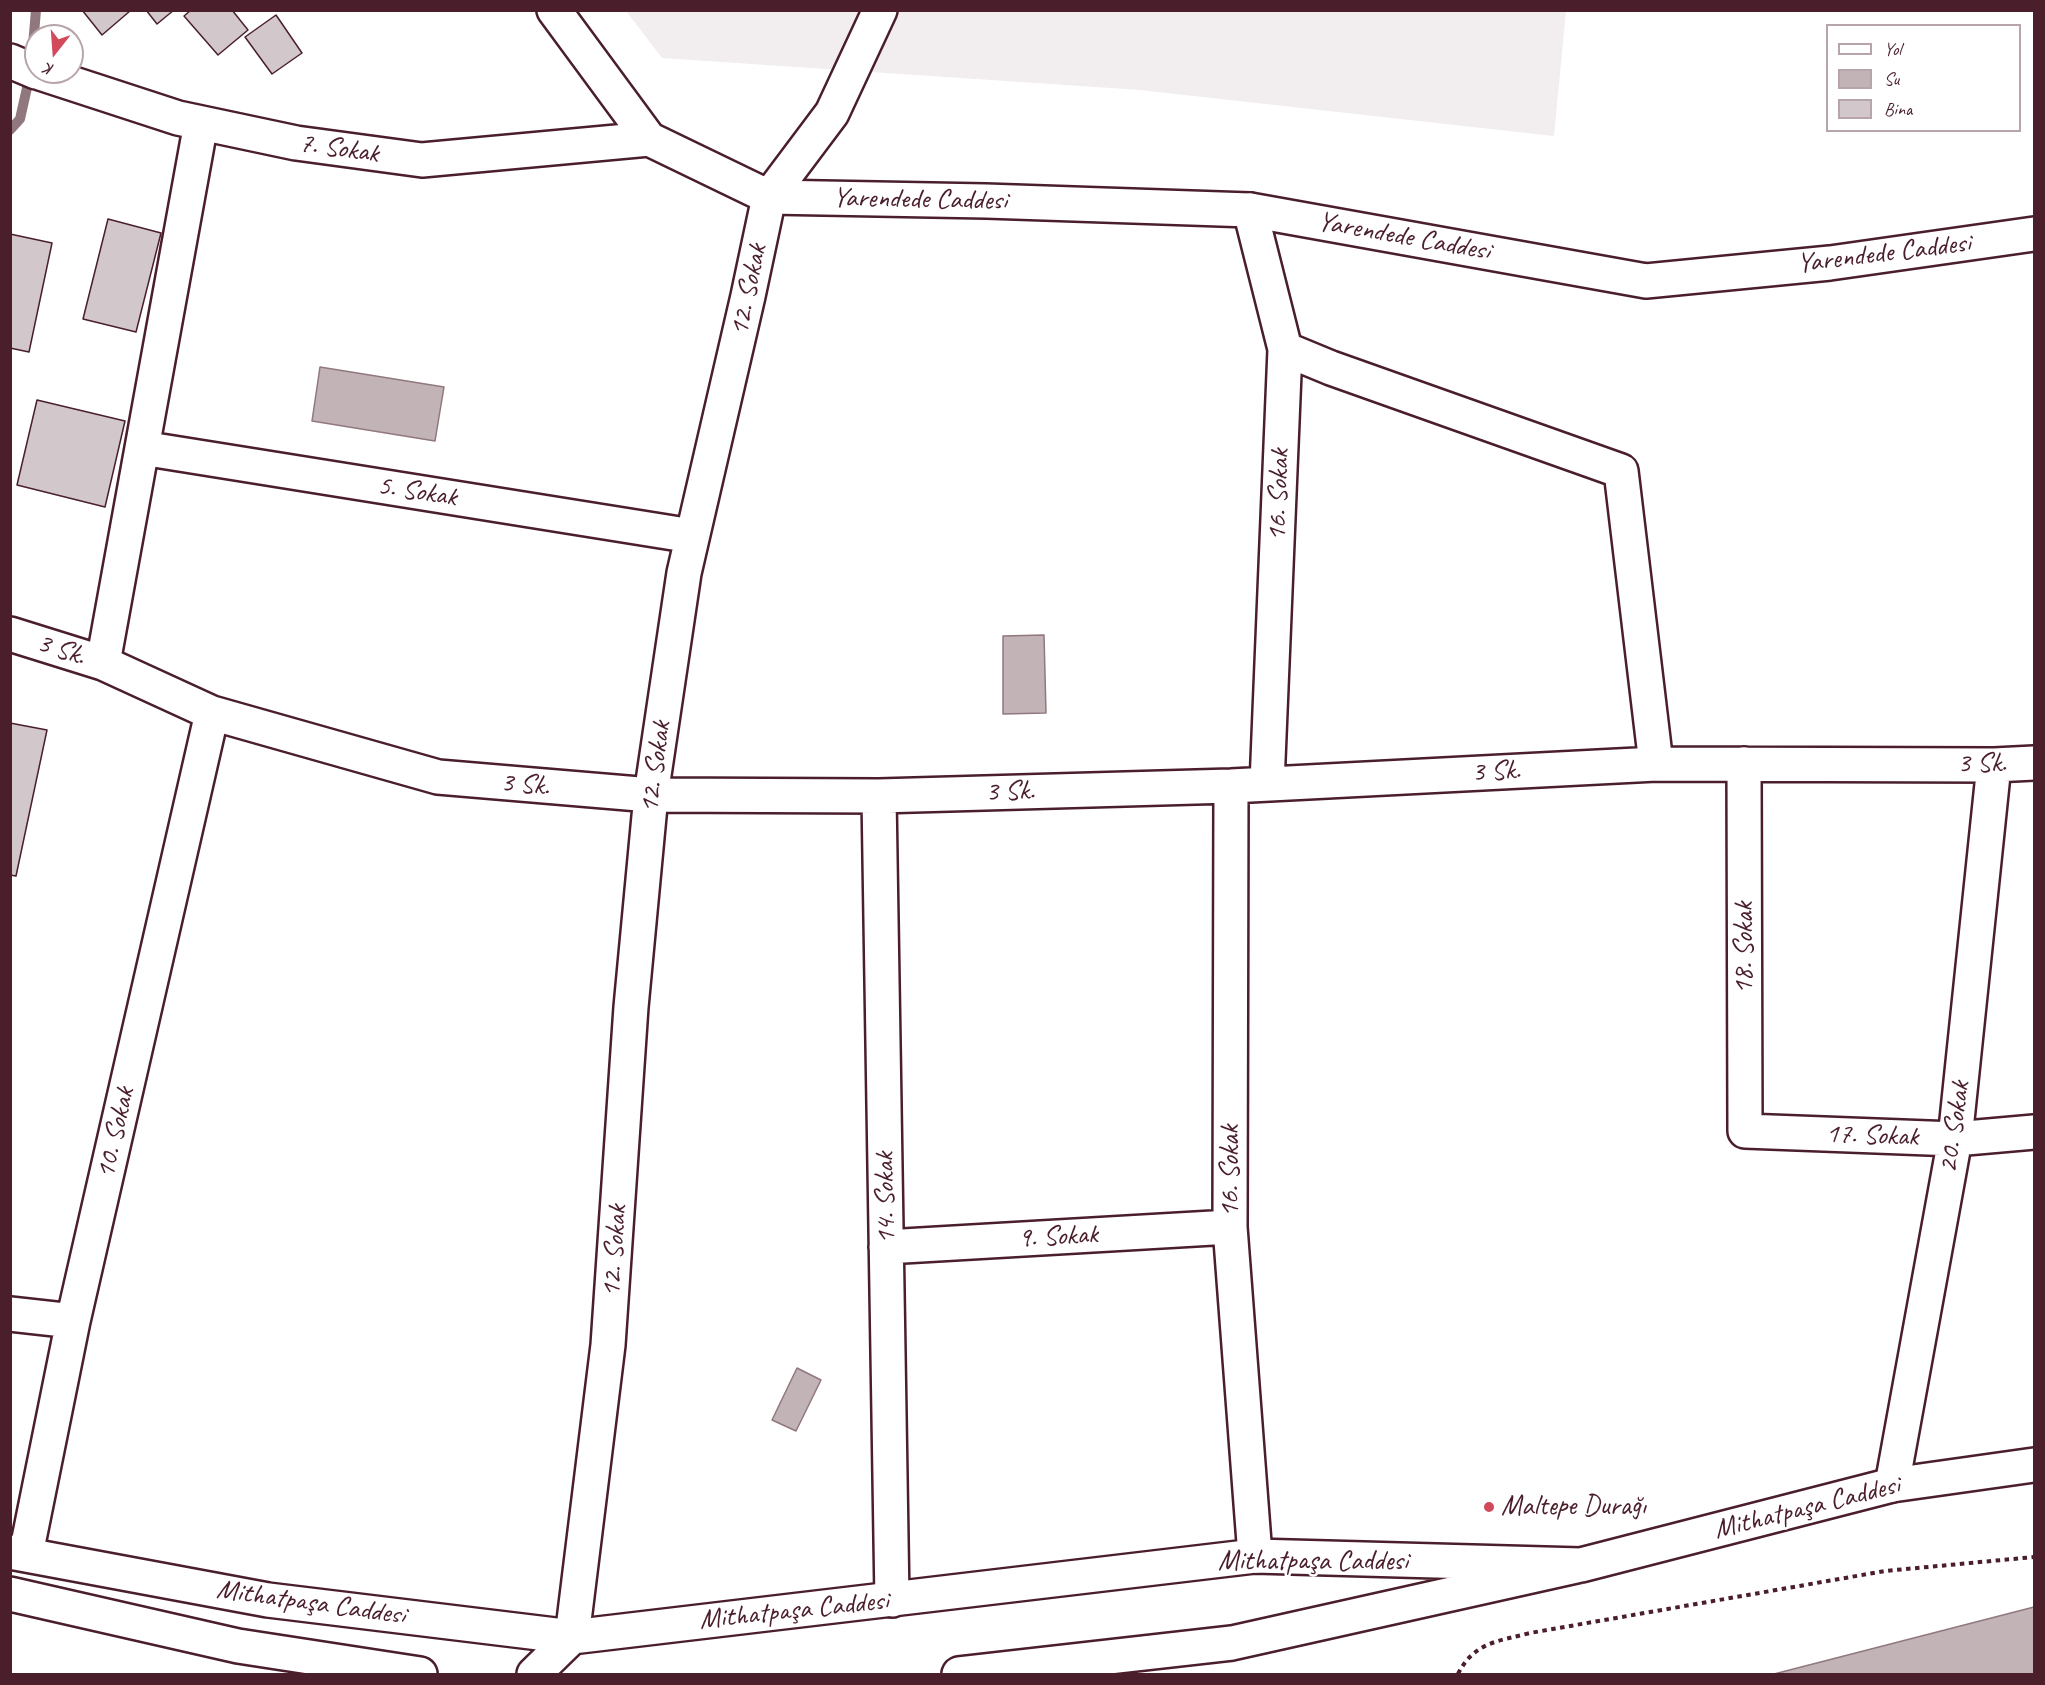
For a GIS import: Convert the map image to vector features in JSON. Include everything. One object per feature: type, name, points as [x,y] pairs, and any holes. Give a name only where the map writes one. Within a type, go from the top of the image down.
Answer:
[{"type":"street","points":[[554,10],[649,139],[769,197],[832,112],[880,10]]},
{"type":"street","name":"7. Sokak","points":[[10,61],[24,67]]},
{"type":"street","name":"7. Sokak","points":[[73,84],[178,118],[296,143],[422,160],[649,139]]},
{"type":"street","points":[[103,663],[201,123]]},
{"type":"street","name":"Yarendede Caddesi","points":[[769,197],[998,201],[1250,210],[1646,281],[1830,263],[2034,234]]},
{"type":"street","name":"12. Sokak","points":[[572,1637],[609,1345],[631,1007],[651,795],[684,573],[769,197]]},
{"type":"street","name":"16. Sokak","points":[[1250,210],[1285,349],[1267,784]]},
{"type":"street","points":[[1285,349],[1342,372],[1621,471],[1656,764]]},
{"type":"street","name":"5. Sokak","points":[[142,448],[692,536]]},
{"type":"street","name":"3 Sk.","points":[[10,634],[103,663],[212,713],[438,777],[651,795],[879,796],[1231,786],[1656,764],[1994,765],[2034,763]]},
{"type":"street","name":"10. Sokak","points":[[18,1553],[212,713]]},
{"type":"street","name":"18. Sokak","points":[[1744,764],[1745,1131]]},
{"type":"street","name":"20. Sokak","points":[[1892,1485],[1955,1139],[1994,765]]},
{"type":"street","name":"16. Sokak","points":[[1231,786],[1230,1227],[1255,1556]]},
{"type":"street","name":"14. Sokak","points":[[879,796],[892,1600]]},
{"type":"street","name":"17. Sokak","points":[[1745,1131],[1955,1139],[2034,1132]]},
{"type":"street","name":"9. Sokak","points":[[886,1247],[1230,1227]]},
{"type":"street","points":[[10,1314],[73,1321]]},
{"type":"street","name":"Mithatpaşa Caddesi","points":[[959,1674],[1223,1645],[1581,1565],[1892,1485],[2034,1465]]},
{"type":"street","name":"Mithatpaşa Caddesi","points":[[18,1553],[268,1600],[572,1637],[1255,1556],[1581,1565]]},
{"type":"street","name":"Mithatpaşa Caddesi","points":[[10,1594],[238,1647],[420,1674]]},
{"type":"street","points":[[238,1647],[268,1600]]},
{"type":"street","points":[[534,1674],[572,1637]]},
{"type":"path","points":[[1458,1674],[1484,1645],[1530,1633],[1885,1571],[2034,1557]]},
{"type":"shaded area","points":[[626,11],[1566,11],[1554,136],[1140,90],[662,58]]},
{"type":"water","points":[[320,367],[444,387],[435,441],[312,421]]},
{"type":"water","points":[[1044,635],[1046,713],[1003,714],[1003,636]]},
{"type":"water","points":[[797,1368],[821,1380],[796,1431],[772,1420]]},
{"type":"water","points":[[2034,1607],[2034,1674],[1774,1674]]},
{"type":"building","points":[[82,10],[129,10],[130,11],[102,35]]},
{"type":"building","points":[[146,10],[174,10],[157,24]]},
{"type":"building","points":[[191,10],[232,10],[248,30],[218,55],[184,16]]},
{"type":"building","points":[[276,15],[302,53],[272,74],[245,37]]},
{"type":"building","points":[[108,219],[161,233],[136,332],[83,319]]},
{"type":"building","points":[[10,234],[52,243],[29,352],[10,348]]},
{"type":"building","points":[[37,400],[125,421],[105,507],[17,485]]},
{"type":"building","points":[[10,723],[47,730],[16,876],[10,875]]},
{"type":"waterway","points":[[10,130],[20,119],[31,70],[36,10]]},
{"type":"place","name":"Maltepe Durağı","points":[[1489,1507]]}]
